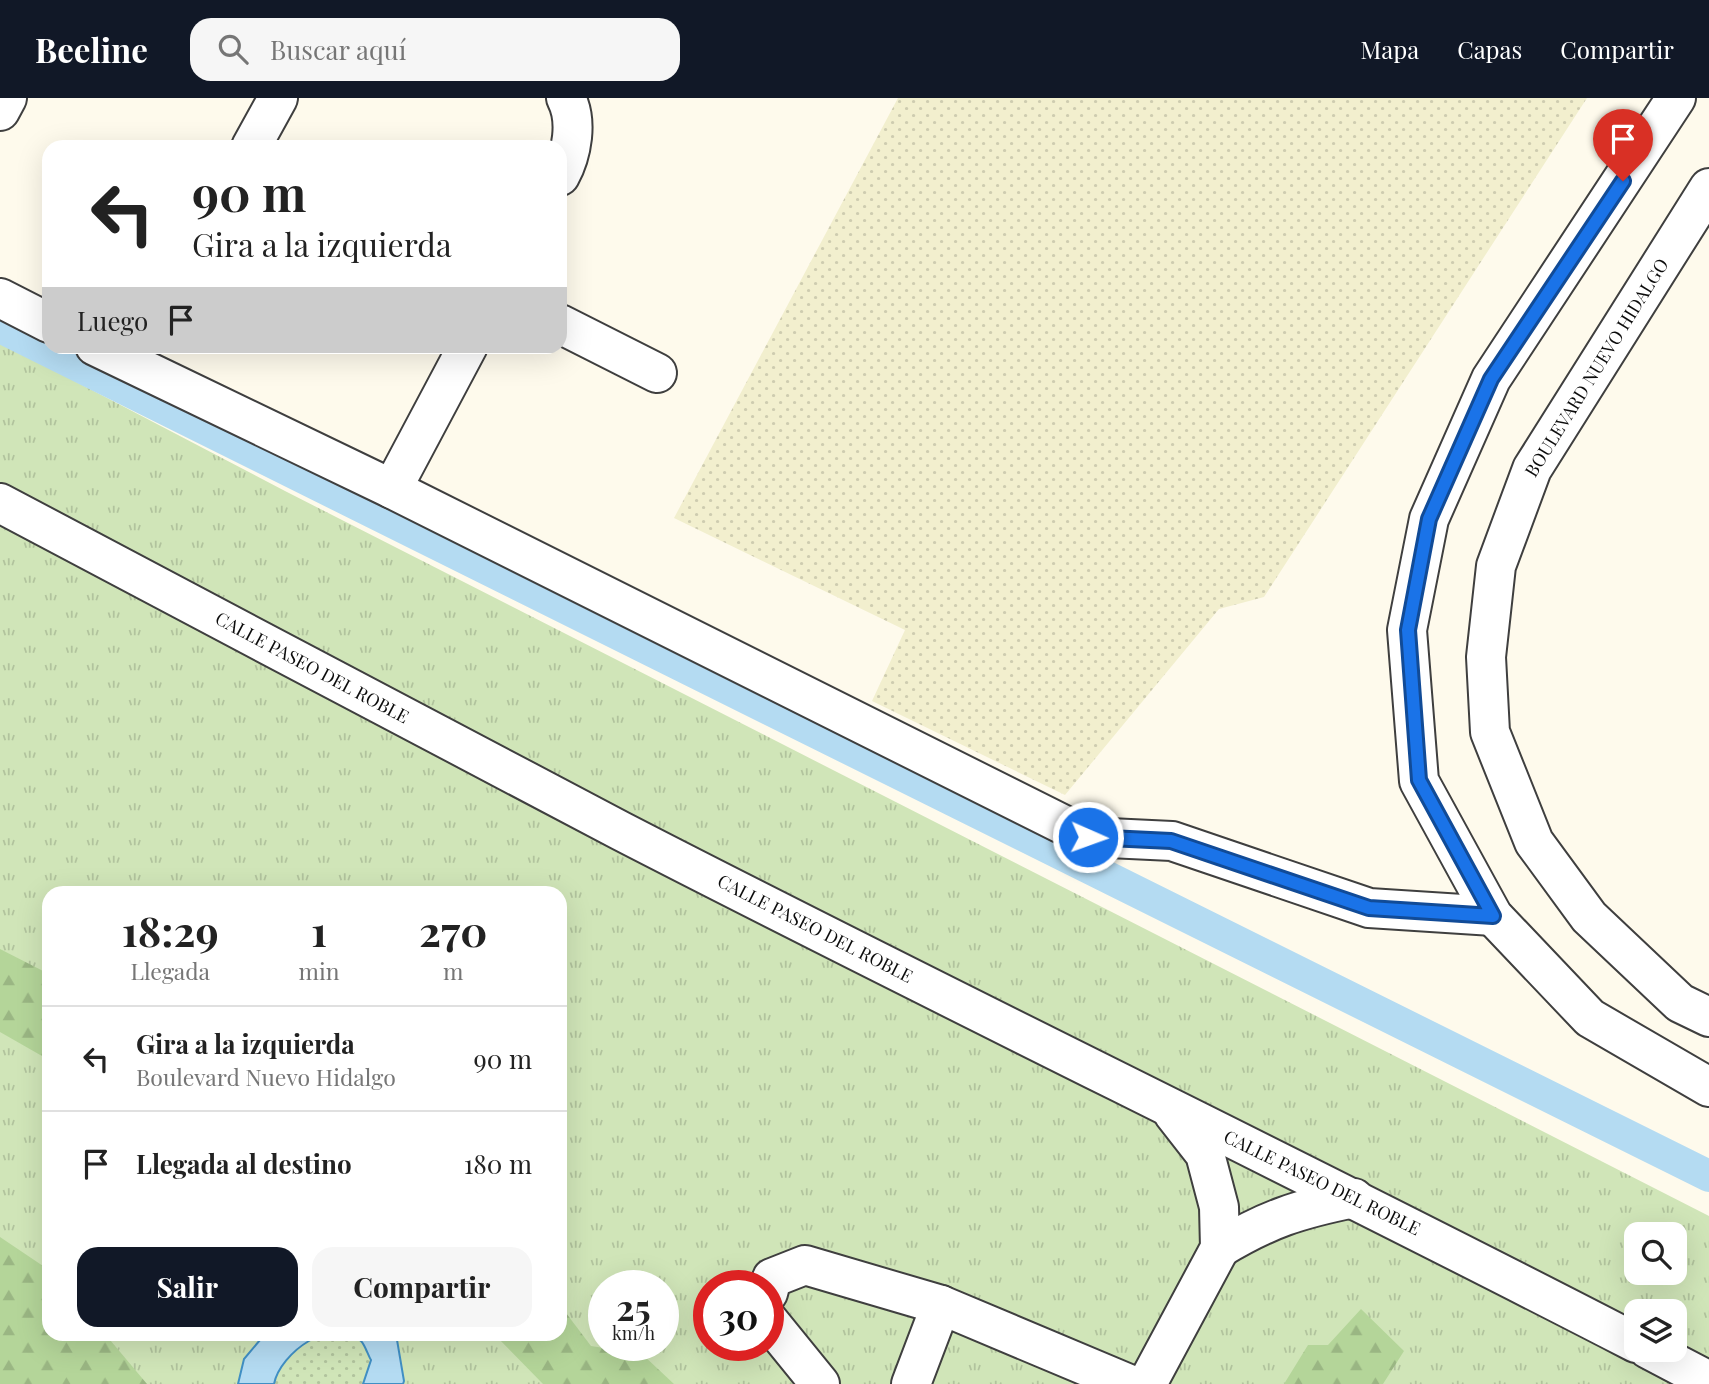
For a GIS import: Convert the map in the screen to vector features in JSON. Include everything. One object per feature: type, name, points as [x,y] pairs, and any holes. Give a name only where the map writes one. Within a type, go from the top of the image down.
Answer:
[{"type":"street","points":[[0,111],[7,98]]},
{"type":"street","points":[[255,140],[278,98]]},
{"type":"street","points":[[566,98],[572,110],[567,163]]},
{"type":"street","points":[[1676,98],[1491,379],[1429,519],[1408,630],[1419,780],[1493,916],[1590,1018],[1709,1087]]},
{"type":"street","name":"BOULEVARD NUEVO HIDALGO","points":[[1709,188],[1532,469],[1496,566],[1486,657],[1490,732],[1534,842],[1588,917],[1680,1003],[1709,1017]]},
{"type":"street","points":[[0,298],[42,319]]},
{"type":"street","points":[[567,328],[657,373]]},
{"type":"street","points":[[392,489],[464,354]]},
{"type":"street","points":[[135,355],[392,489],[1088,837],[1171,841],[1369,908],[1493,916]]},
{"type":"street","name":"CALLE PASEO DEL ROBLE","points":[[0,503],[623,832],[1169,1108],[1354,1198],[1624,1337]]},
{"type":"street","points":[[1147,1384],[1220,1248],[1219,1207],[1205,1154],[1169,1108]]},
{"type":"street","points":[[1220,1248],[1258,1225],[1297,1209],[1354,1198]]},
{"type":"street","points":[[784,1273],[805,1265],[941,1305],[1129,1384]]},
{"type":"street","points":[[911,1384],[941,1305]]},
{"type":"street","points":[[784,1340],[820,1384]]},
{"type":"street","points":[[1673,1362],[1709,1381]]},
{"type":"shaded area","points":[[898,98],[1587,98],[1264,597],[1219,609],[1065,795],[872,701],[905,630],[674,518]]},
{"type":"green space","points":[[0,342],[285,491],[1709,1216],[1709,1384],[0,1384]]},
{"type":"green space","points":[[0,949],[42,970],[42,1056],[0,1032]]},
{"type":"green space","points":[[0,1237],[42,1265],[42,1341],[111,1341],[147,1384],[0,1384]]},
{"type":"green space","points":[[1361,1309],[1404,1351],[1383,1384],[1284,1384],[1308,1345],[1328,1345]]},
{"type":"green space","points":[[567,1314],[588,1342],[588,1361],[649,1361],[674,1384],[543,1384],[501,1341],[567,1341]]},
{"type":"green space","points":[[310,1341],[358,1341],[371,1361],[363,1384],[274,1384],[277,1369]]},
{"type":"water","points":[[259,1341],[309,1341],[286,1360],[274,1384],[238,1384],[244,1359]]},
{"type":"water","points":[[361,1341],[397,1341],[403,1384],[363,1384],[371,1360]]},
{"type":"waterway","points":[[0,327],[42,348]]},
{"type":"waterway","points":[[54,354],[1709,1176]]},
{"type":"route","points":[[1088,837],[1171,841],[1369,908],[1493,916],[1419,780],[1408,630],[1429,519],[1491,379],[1623,181]]}]
